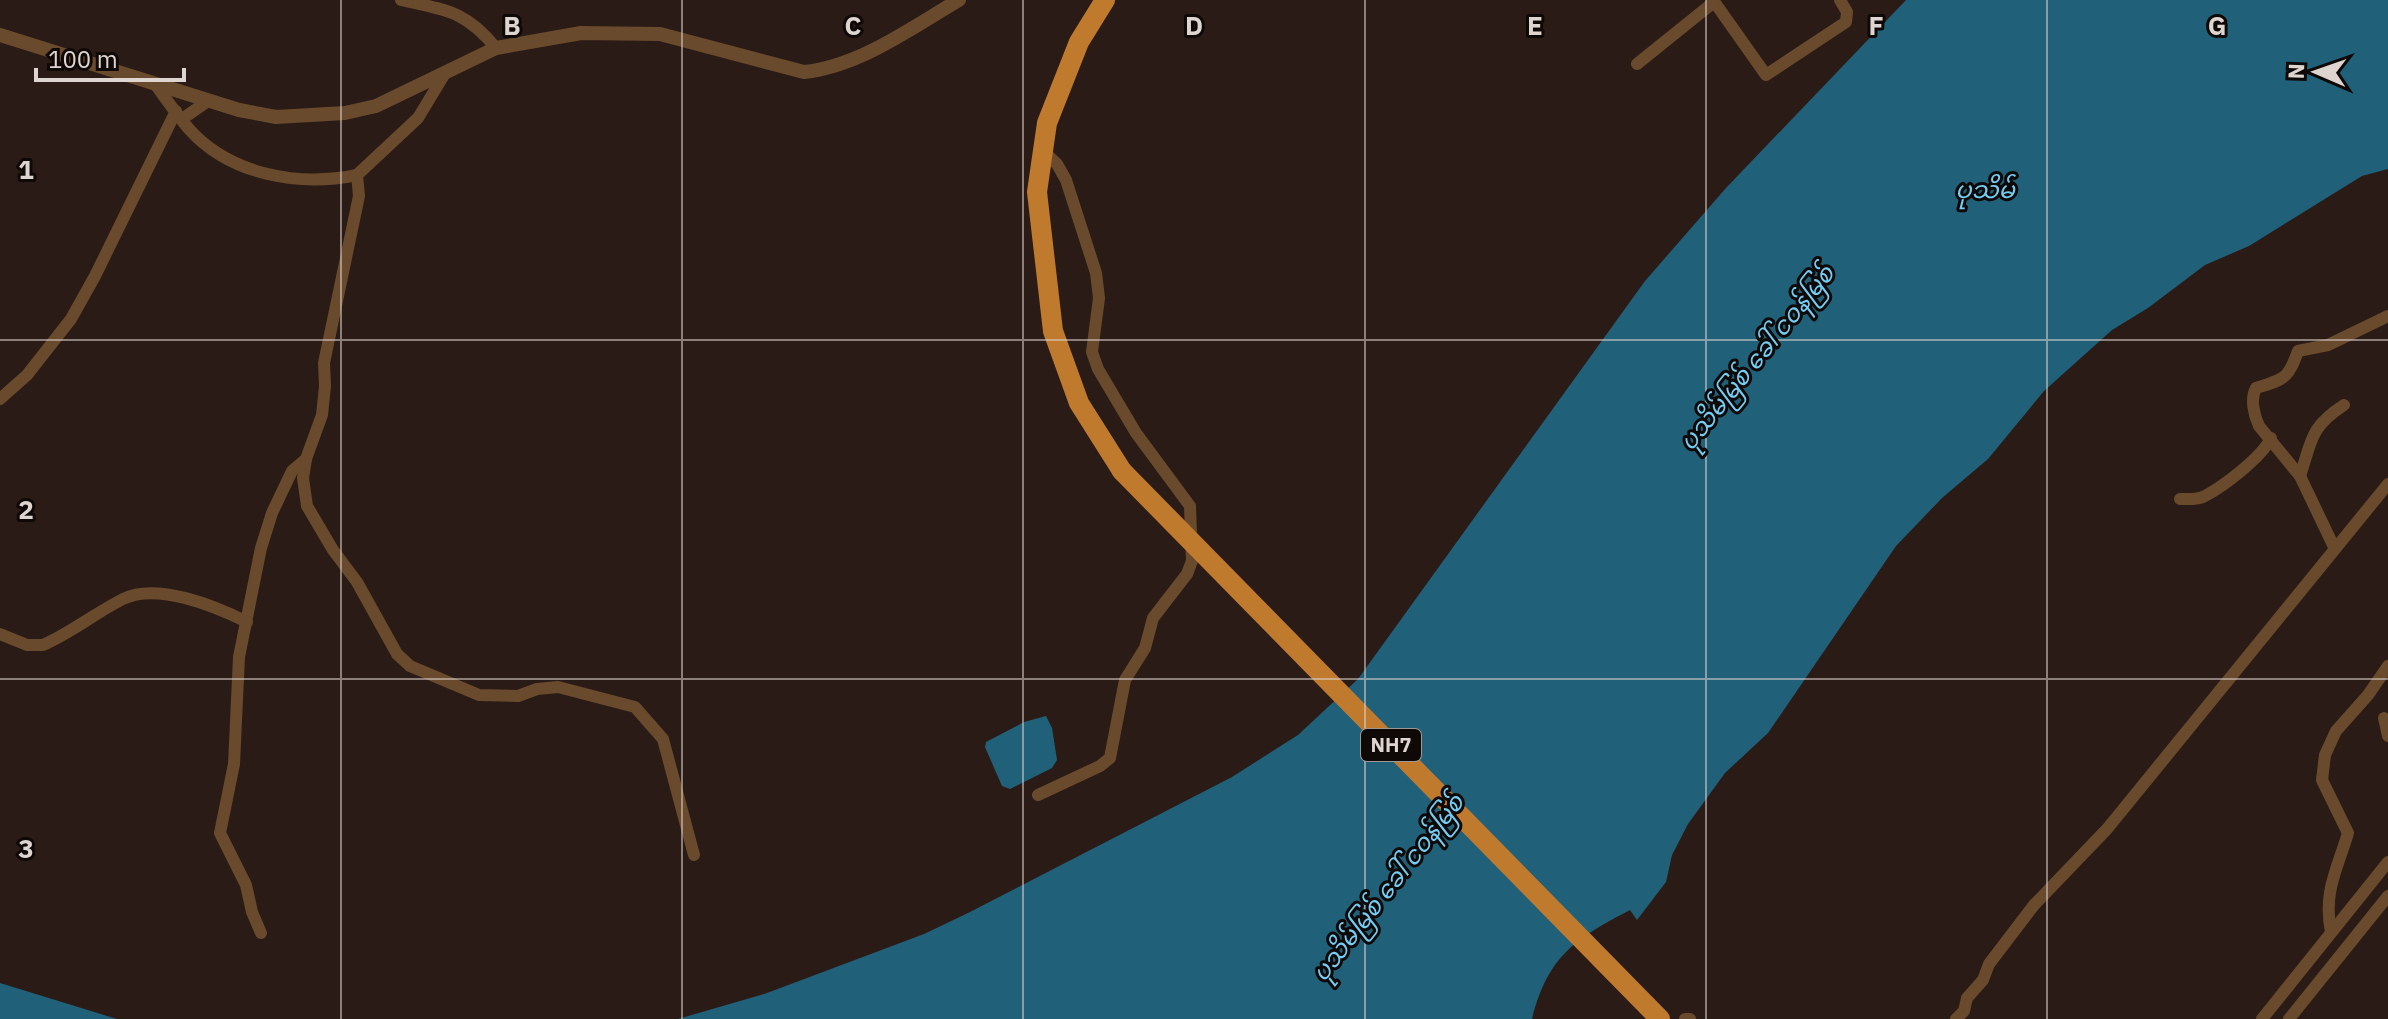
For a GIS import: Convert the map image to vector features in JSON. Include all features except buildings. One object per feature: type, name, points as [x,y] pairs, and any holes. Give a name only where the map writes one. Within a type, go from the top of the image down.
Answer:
[{"type":"highway","name":"NH7","points":[[1105,0],[1079,42],[1047,123],[1037,192],[1053,331],[1079,403],[1122,471],[1660,1019]]},
{"type":"street","points":[[401,0],[455,13],[480,29],[496,48]]},
{"type":"street","points":[[0,35],[208,101],[276,117],[345,113],[376,106],[496,48],[581,33],[660,34],[804,72],[829,69],[882,45],[959,0]]},
{"type":"street","points":[[1637,64],[1714,1],[1766,75],[1846,22],[1847,12],[1840,0]]},
{"type":"street","points":[[155,84],[204,143],[241,166],[286,178],[334,180],[357,175],[418,118],[444,75]]},
{"type":"street","points":[[0,399],[37,365],[71,319],[179,115],[208,101]]},
{"type":"street","points":[[1038,795],[1100,766],[1110,758],[1125,680],[1145,648],[1153,618],[1187,574],[1192,561],[1190,506],[1136,433],[1098,369],[1092,352],[1099,298],[1096,273],[1066,180],[1057,164],[1043,151]]},
{"type":"street","points":[[357,175],[359,196],[324,363],[322,415],[306,459],[303,478],[307,506],[333,550],[357,582],[397,654],[410,666],[479,695],[518,696],[537,689],[558,687],[635,707],[663,739],[694,855]]},
{"type":"street","points":[[2334,547],[2300,476],[2259,426],[2253,393],[2256,388],[2277,381],[2290,372],[2302,349],[2328,345],[2388,316]]},
{"type":"street","points":[[2300,476],[2317,426],[2344,405]]},
{"type":"street","points":[[2180,499],[2202,498],[2250,463],[2267,447],[2271,438]]},
{"type":"street","points":[[261,933],[246,885],[220,833],[234,764],[239,657],[261,548],[272,513],[292,471],[306,459]]},
{"type":"street","points":[[1956,1019],[1964,1011],[1967,998],[1983,980],[1989,964],[2034,905],[2107,829],[2388,484]]},
{"type":"street","points":[[0,634],[27,645],[43,645],[125,598],[146,594],[195,601],[247,622]]},
{"type":"street","points":[[2331,932],[2328,919],[2330,880],[2348,833],[2322,780],[2325,755],[2336,731],[2368,695],[2388,666]]},
{"type":"street","points":[[2384,718],[2388,736]]},
{"type":"street","points":[[2262,1019],[2388,862]]},
{"type":"street","points":[[2289,1019],[2388,896]]},
{"type":"water","name":"ပုသိမ်","points":[[1906,0],[2388,0],[2388,169],[2362,176],[2249,246],[2205,265],[2148,308],[2112,330],[2044,391],[1988,459],[1942,498],[1896,546],[1768,733],[1725,773],[1688,824],[1672,855],[1666,882],[1637,920],[1630,910],[1594,930],[1566,952],[1546,979],[1532,1019],[678,1019],[767,993],[924,934],[1232,777],[1298,735],[1358,679],[1645,281],[1726,188]]},
{"type":"water","points":[[1046,716],[1052,728],[1057,760],[1052,768],[1010,789],[1002,786],[985,747],[986,742],[1024,722]]},
{"type":"water","points":[[0,983],[117,1019],[0,1019]]},
{"type":"water label","name":"ပုသိမ်မြစ် ခေါ် ငဝန်မြစ်","points":[[1757,358]]},
{"type":"water label","name":"ပုသိမ်မြစ် ခေါ် ငဝန်မြစ်","points":[[1388,888]]}]
